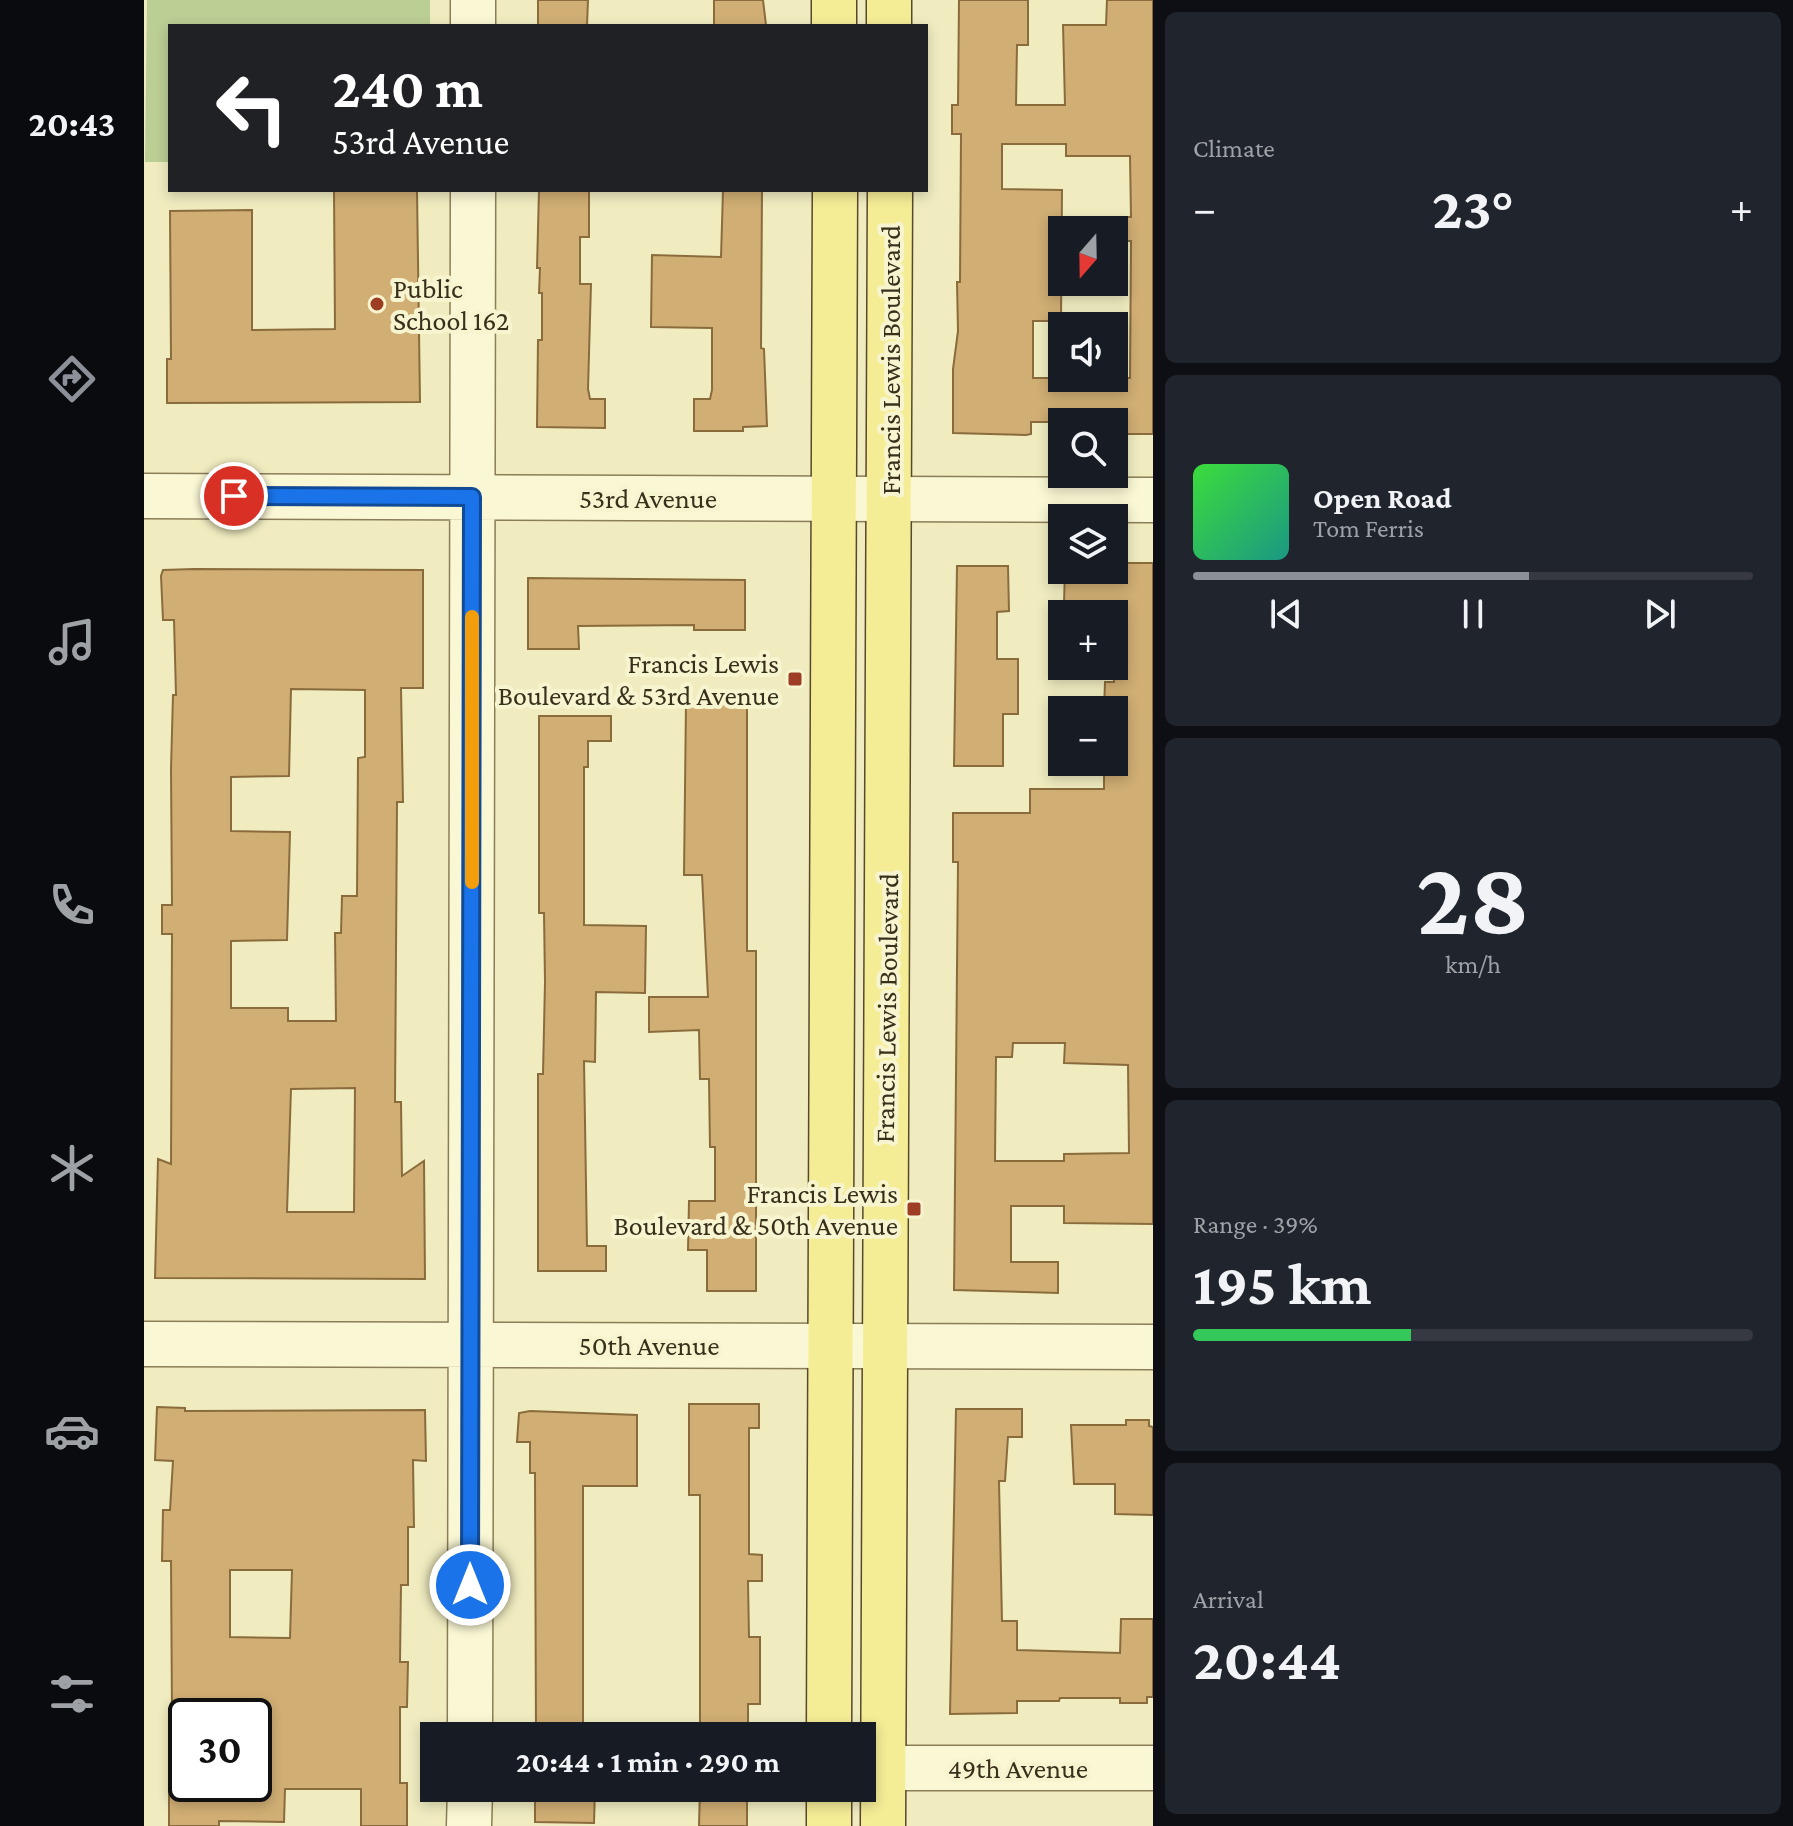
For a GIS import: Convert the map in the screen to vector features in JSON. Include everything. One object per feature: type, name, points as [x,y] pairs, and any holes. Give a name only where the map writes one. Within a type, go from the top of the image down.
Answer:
[{"type":"main road","points":[[834,0],[834,24]]},
{"type":"main road","points":[[889,0],[889,24]]},
{"type":"main road","name":"Francis Lewis Boulevard","points":[[829,1722],[835,192]]},
{"type":"main road","name":"Francis Lewis Boulevard","points":[[883,1826],[890,192]]},
{"type":"main road","points":[[829,1802],[829,1826]]},
{"type":"street","points":[[473,0],[473,24]]},
{"type":"street","points":[[470,1722],[473,192]]},
{"type":"street","name":"53rd Avenue","points":[[144,496],[1153,500]]},
{"type":"street","name":"50th Avenue","points":[[144,1344],[1153,1347]]},
{"type":"street","name":"49th Avenue","points":[[883,1768],[1153,1768]]},
{"type":"street","points":[[469,1826],[470,1802]]},
{"type":"green space","points":[[147,0],[430,0],[430,24],[168,24],[168,162],[145,162]]},
{"type":"building","points":[[538,0],[588,0],[587,24],[538,24]]},
{"type":"building","points":[[714,0],[763,0],[766,24],[714,24]]},
{"type":"building","points":[[959,0],[1028,0],[1028,45],[1017,45],[1016,105],[1065,105],[1063,25],[1106,25],[1107,0],[1153,0],[1153,434],[1128,434],[1128,408],[1048,408],[1048,422],[1031,422],[1031,434],[1026,435],[953,433],[957,282],[960,282],[961,134],[952,134],[952,105],[958,105]]},
{"type":"building","name":"Public School 162","points":[[334,192],[417,192],[420,402],[167,403],[167,359],[171,359],[170,211],[252,210],[252,330],[335,329]]},
{"type":"building","points":[[539,192],[589,192],[589,237],[580,237],[580,284],[591,284],[588,389],[590,399],[605,399],[605,428],[537,427],[542,293],[539,293],[540,268],[537,268]]},
{"type":"building","points":[[723,192],[762,192],[761,348],[764,349],[767,426],[743,427],[743,431],[694,431],[694,399],[710,399],[712,390],[712,328],[651,327],[652,255],[721,257]]},
{"type":"building","points":[[1128,563],[1153,563],[1153,1224],[1064,1223],[1064,1206],[1011,1206],[1011,1262],[1058,1262],[1058,1293],[954,1290],[958,862],[953,862],[953,813],[1030,813],[1030,789],[1104,789],[1104,776],[1128,776],[1128,696],[1104,696],[1105,682],[1128,680],[1128,600],[1064,600],[1065,584],[1128,584]],"holes":[[[1013,1043],[1065,1043],[1064,1063],[1128,1065],[1129,1153],[1064,1154],[1064,1161],[995,1161],[996,1057],[1012,1057]]]},
{"type":"building","points":[[957,566],[1008,566],[1009,611],[997,612],[997,659],[1018,659],[1018,714],[1003,714],[1003,766],[954,766]]},
{"type":"building","points":[[163,570],[423,570],[423,688],[401,688],[403,802],[397,802],[395,1102],[401,1102],[402,1176],[424,1161],[425,1279],[155,1278],[158,1159],[171,1164],[172,934],[162,934],[162,905],[172,905],[171,769],[173,695],[176,695],[174,620],[163,620]],"holes":[[[291,689],[365,690],[365,757],[358,758],[357,896],[342,896],[341,933],[335,933],[336,1021],[288,1021],[288,1008],[231,1008],[231,941],[287,940],[290,832],[231,831],[231,777],[289,776]],[[355,1088],[354,1212],[287,1212],[291,1089]]]},
{"type":"building","points":[[528,578],[745,580],[745,630],[694,630],[694,625],[578,626],[579,649],[528,649]]},
{"type":"building","points":[[686,702],[747,703],[747,951],[756,951],[756,1291],[707,1291],[707,1250],[688,1250],[689,1201],[715,1201],[715,1147],[710,1147],[709,1079],[700,1079],[699,1030],[649,1032],[649,997],[708,997],[702,875],[684,875]]},
{"type":"building","points":[[539,716],[611,716],[611,741],[588,741],[588,767],[584,767],[584,925],[646,926],[645,993],[596,992],[595,1062],[584,1061],[587,1246],[606,1246],[606,1271],[538,1271],[538,1074],[543,1074],[545,982],[544,913],[539,913]]},
{"type":"building","points":[[689,1404],[759,1404],[759,1428],[749,1428],[749,1554],[762,1555],[762,1581],[748,1581],[749,1637],[760,1637],[760,1704],[748,1704],[748,1722],[700,1722],[700,1495],[689,1495]]},
{"type":"building","points":[[157,1407],[185,1408],[185,1411],[425,1410],[426,1461],[413,1460],[414,1527],[408,1527],[408,1585],[401,1585],[400,1662],[408,1662],[407,1707],[400,1707],[400,1783],[407,1783],[407,1826],[361,1826],[361,1789],[285,1789],[284,1822],[219,1821],[219,1826],[169,1826],[169,1802],[272,1802],[272,1698],[172,1698],[171,1561],[162,1561],[163,1510],[170,1510],[173,1461],[155,1460]],"holes":[[[230,1570],[292,1570],[290,1638],[230,1637]]]},
{"type":"building","points":[[956,1409],[1022,1409],[1022,1437],[1008,1437],[1005,1481],[999,1481],[1002,1621],[1017,1621],[1017,1650],[1120,1653],[1121,1619],[1153,1619],[1153,1697],[1147,1697],[1147,1703],[1120,1703],[1120,1698],[1060,1698],[1059,1701],[1017,1701],[1017,1713],[950,1714]]},
{"type":"building","points":[[519,1413],[637,1415],[637,1486],[583,1486],[583,1722],[536,1722],[535,1473],[530,1473],[530,1442],[517,1442]]},
{"type":"building","points":[[1126,1420],[1149,1420],[1149,1426],[1153,1427],[1153,1515],[1115,1514],[1115,1484],[1074,1484],[1071,1425],[1126,1425]]},
{"type":"building","points":[[535,1802],[595,1802],[594,1823],[535,1822]]},
{"type":"building","points":[[700,1802],[747,1802],[747,1826],[699,1826]]},
{"type":"slow traffic","points":[[472,617],[472,882]]},
{"type":"place","name":"Public School 162","points":[[377,304]]},
{"type":"place","name":"Francis Lewis Boulevard & 53rd Avenue","points":[[795,679]]},
{"type":"place","name":"Francis Lewis Boulevard & 50th Avenue","points":[[914,1209]]},
{"type":"route","points":[[234,496],[472,497],[470,1585]]}]
